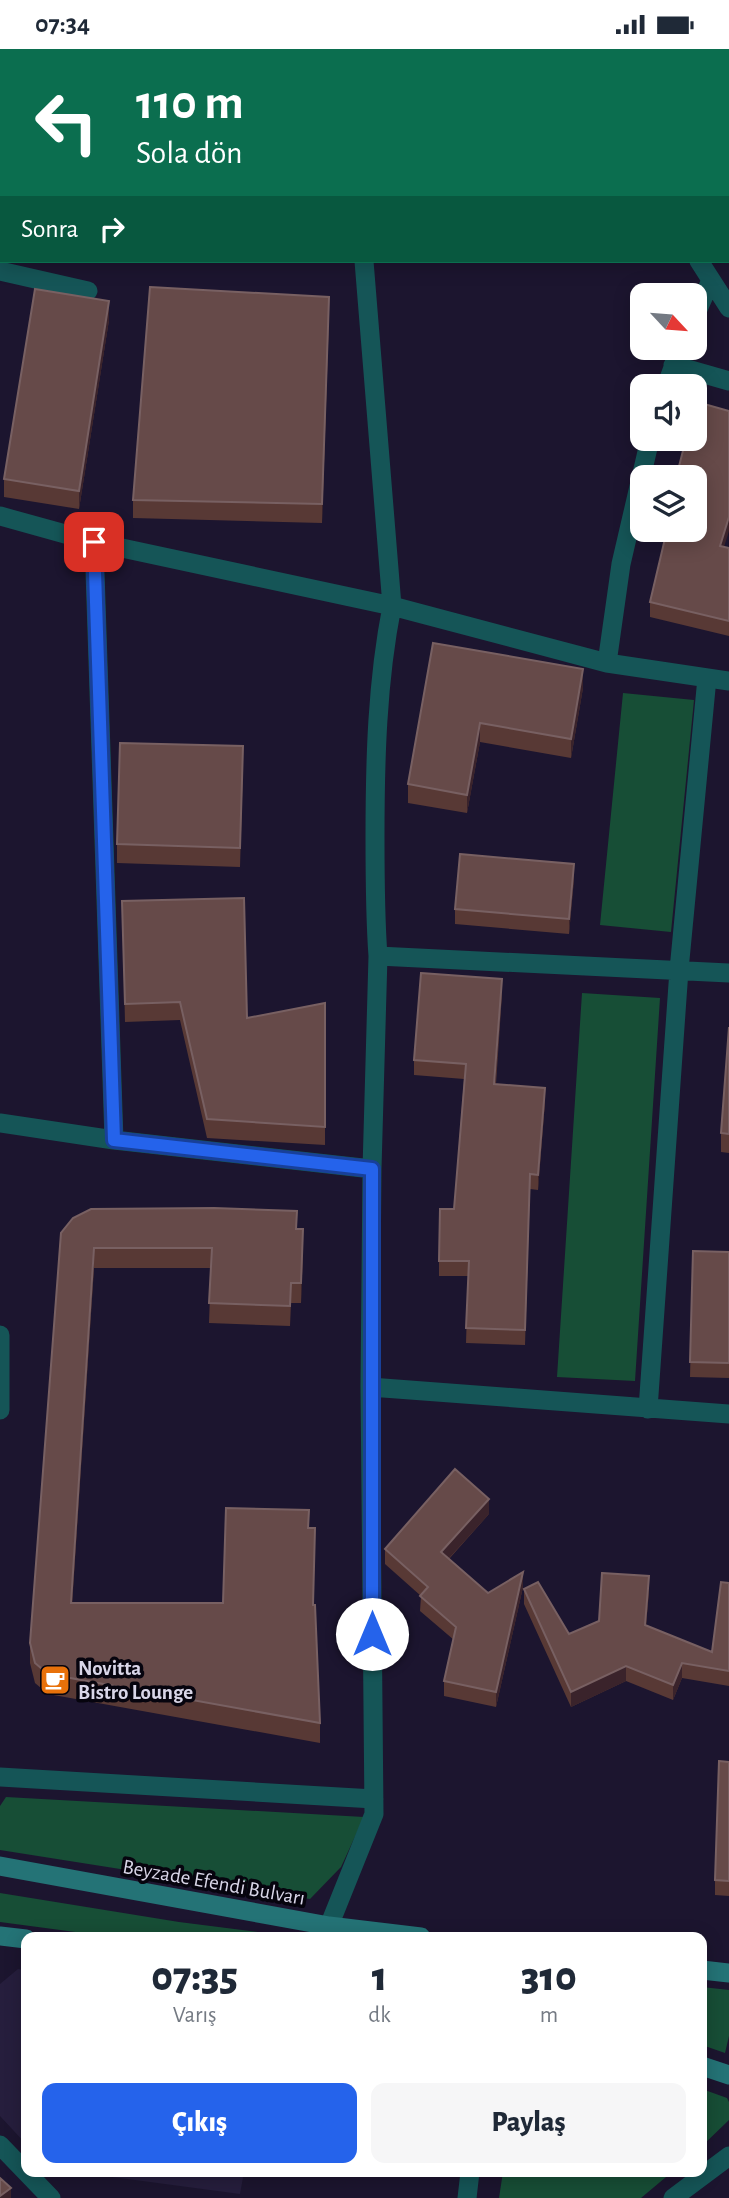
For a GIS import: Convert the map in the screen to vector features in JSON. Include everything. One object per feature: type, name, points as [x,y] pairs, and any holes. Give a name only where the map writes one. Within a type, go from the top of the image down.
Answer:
[{"type":"main road","name":"Beyzade Efendi Bulvarı","points":[[0,1866],[328,1926],[379,1932]]},
{"type":"main road","points":[[0,1936],[21,1938]]},
{"type":"main road","points":[[707,1971],[729,1973]]},
{"type":"main road","points":[[707,2068],[729,2075]]},
{"type":"street","points":[[328,1926],[374,1814],[370,1387],[378,956],[375,921],[375,790],[382,656],[392,606],[364,263]]},
{"type":"street","points":[[700,263],[729,308]]},
{"type":"street","points":[[0,271],[88,291]]},
{"type":"street","points":[[707,288],[711,279]]},
{"type":"street","points":[[685,361],[729,381]]},
{"type":"street","points":[[607,663],[621,564],[647,451]]},
{"type":"street","points":[[0,516],[94,542],[392,606],[607,663],[729,681]]},
{"type":"street","points":[[94,542],[114,1140]]},
{"type":"street","points":[[648,1409],[678,970],[707,678]]},
{"type":"street","points":[[378,956],[729,973]]},
{"type":"street","points":[[0,1123],[114,1140],[372,1169]]},
{"type":"street","points":[[0,1335],[0,1410]]},
{"type":"street","points":[[370,1387],[729,1414]]},
{"type":"street","points":[[0,1777],[374,1799]]},
{"type":"street","points":[[0,2145],[21,2167]]},
{"type":"street","points":[[707,2172],[729,2156]]},
{"type":"street","points":[[31,2177],[51,2198]]},
{"type":"street","points":[[467,2198],[469,2177]]},
{"type":"street","points":[[673,2198],[701,2177]]},
{"type":"shaded area","points":[[21,1969],[21,2139],[0,2116],[0,1984]]},
{"type":"shaded area","points":[[112,2177],[243,2177],[240,2194]]},
{"type":"green space","points":[[623,693],[694,700],[671,932],[600,925]]},
{"type":"green space","points":[[582,993],[660,998],[635,1381],[557,1377]]},
{"type":"green space","points":[[6,1797],[364,1817],[341,1867],[310,1899],[0,1850],[0,1806]]},
{"type":"green space","points":[[0,1893],[258,1932],[75,1932],[0,1922]]},
{"type":"green space","points":[[707,1988],[729,1990],[729,2036],[725,2053],[707,2047]]},
{"type":"green space","points":[[707,2091],[727,2098],[729,2120],[707,2141]]},
{"type":"green space","points":[[502,2177],[666,2177],[641,2198],[499,2198]]},
{"type":"building","points":[[150,287],[329,297],[322,504],[133,500]]},
{"type":"building","points":[[35,289],[109,301],[79,491],[4,479]]},
{"type":"building","points":[[707,405],[729,411],[729,517],[720,546],[729,548],[729,621],[650,602],[664,542],[707,542],[707,465],[679,465],[683,451],[707,451]]},
{"type":"building","points":[[433,643],[583,669],[571,739],[480,723],[467,795],[408,784]]},
{"type":"building","points":[[120,743],[243,746],[240,848],[117,844]]},
{"type":"building","points":[[460,854],[574,864],[569,919],[455,909]]},
{"type":"building","points":[[244,898],[247,1018],[325,1003],[325,1127],[207,1119],[180,1002],[125,1004],[122,901]]},
{"type":"building","points":[[421,973],[502,979],[494,1084],[545,1088],[538,1175],[530,1174],[525,1330],[466,1328],[469,1261],[439,1261],[440,1209],[454,1209],[466,1064],[414,1060]]},
{"type":"building","points":[[729,1027],[729,1134],[721,1133]]},
{"type":"building","points":[[214,1208],[297,1211],[296,1229],[303,1229],[301,1283],[291,1283],[290,1306],[209,1303],[212,1248],[94,1248],[71,1603],[223,1603],[226,1508],[309,1510],[308,1528],[315,1528],[313,1605],[320,1723],[48,1674],[35,1663],[30,1643],[61,1233],[73,1218],[91,1209]]},
{"type":"building","points":[[693,1251],[729,1252],[729,1363],[690,1362]]},
{"type":"building","points":[[455,1469],[489,1499],[441,1552],[488,1593],[523,1572],[496,1692],[444,1681],[456,1627],[420,1596],[428,1587],[385,1549]]},
{"type":"building","points":[[602,1573],[649,1576],[645,1625],[712,1652],[721,1582],[729,1583],[729,1671],[682,1663],[673,1685],[626,1666],[571,1692],[524,1589],[538,1582],[569,1634],[599,1621]]},
{"type":"building","points":[[719,1761],[729,1762],[729,1881],[715,1880]]},
{"type":"building","points":[[0,2178],[11,2188],[0,2196]]},
{"type":"place","name":"Novitta Bistro Lounge","points":[[55,1680]]},
{"type":"route","points":[[94,542],[114,1140],[372,1169],[372,1634]]}]
